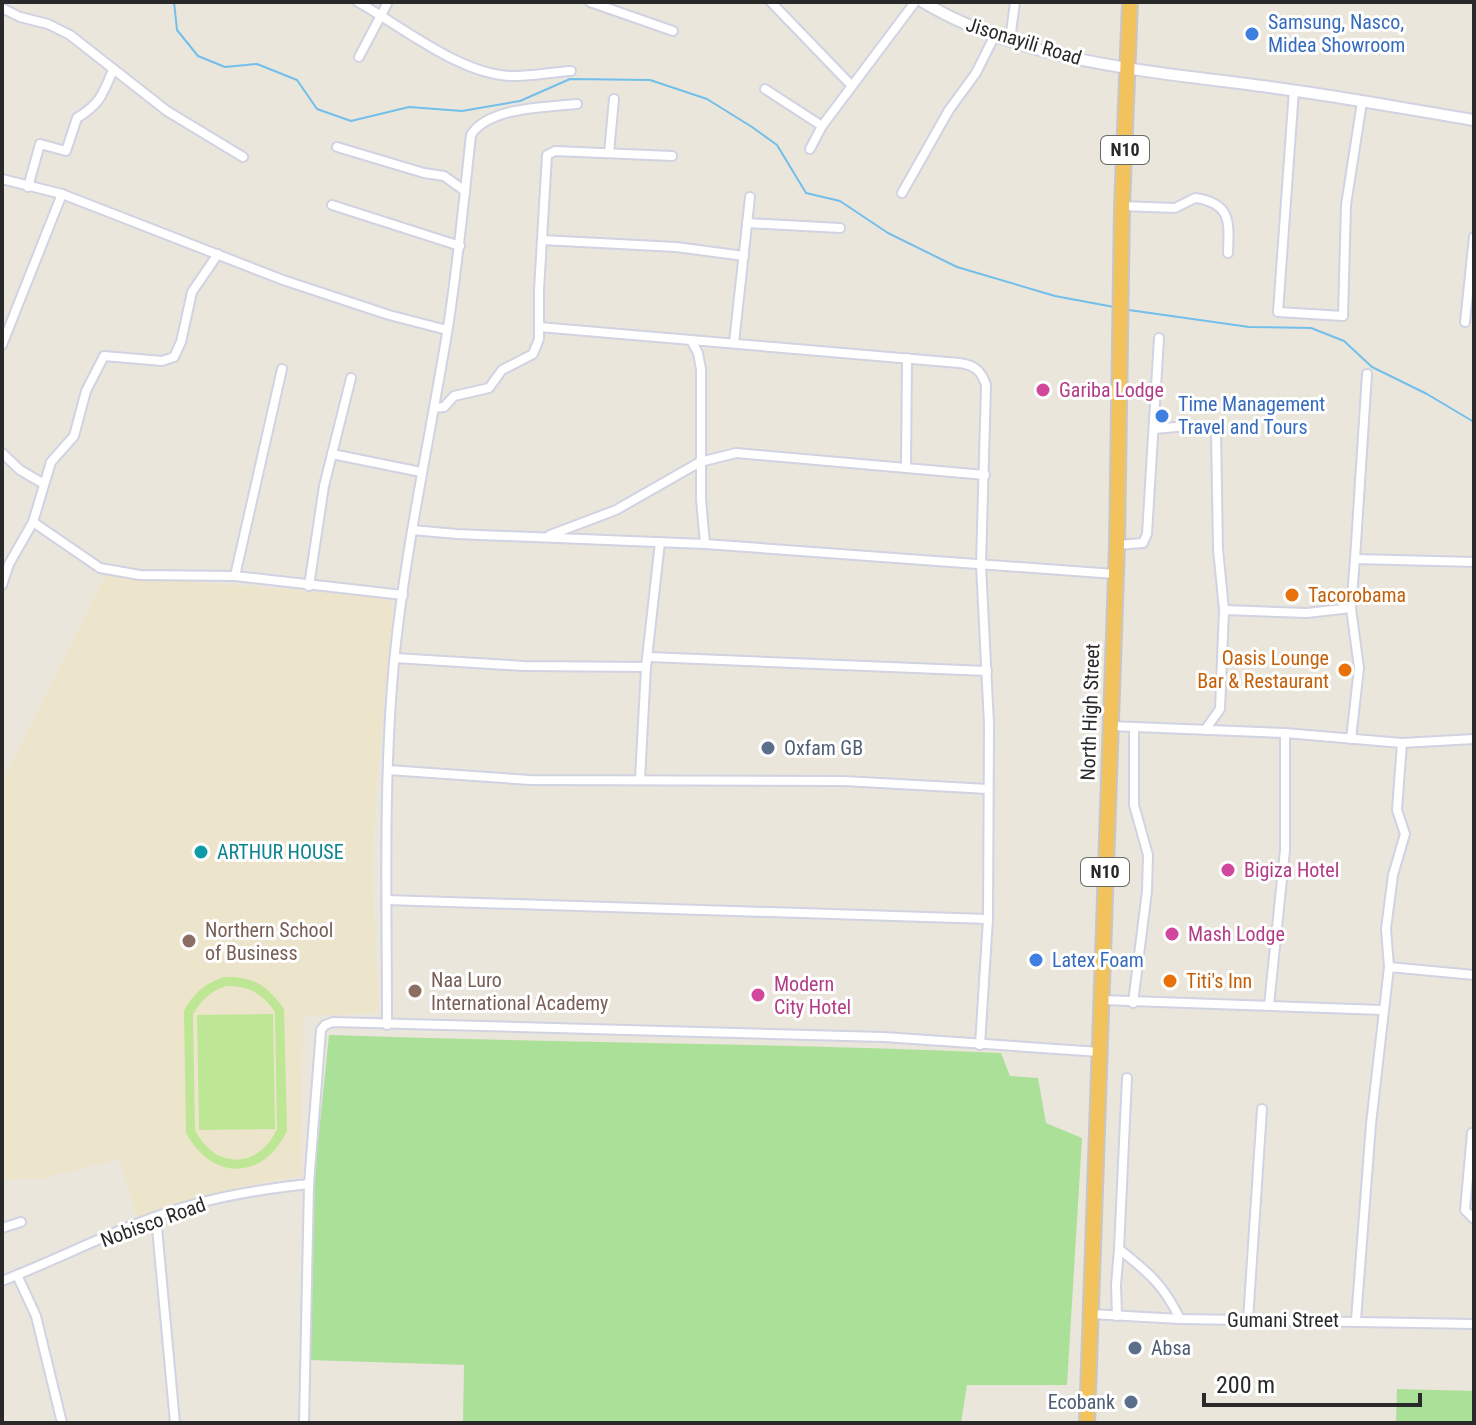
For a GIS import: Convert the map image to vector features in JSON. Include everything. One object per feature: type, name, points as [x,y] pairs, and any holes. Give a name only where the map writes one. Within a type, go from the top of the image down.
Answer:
[{"type":"highway","name":"North High Street","points":[[1087,1423],[1117,545],[1122,206],[1130,2]]},
{"type":"street","points":[[358,2],[456,61],[480,70],[514,77],[571,71]]},
{"type":"street","points":[[359,57],[388,2]]},
{"type":"street","points":[[590,2],[673,31]]},
{"type":"street","points":[[771,2],[852,86]]},
{"type":"street","points":[[810,149],[822,126],[915,2]]},
{"type":"street","name":"Jisonayili Road","points":[[923,2],[994,37],[1067,58],[1294,90],[1474,120]]},
{"type":"street","points":[[1010,40],[1015,2]]},
{"type":"street","points":[[2,8],[70,35],[167,111],[243,157]]},
{"type":"street","points":[[902,193],[949,110],[976,73],[994,37]]},
{"type":"street","points":[[28,187],[40,144],[66,151],[77,118],[100,100],[113,70]]},
{"type":"street","points":[[765,89],[822,126]]},
{"type":"street","points":[[1294,90],[1278,312],[1343,316],[1346,205],[1362,102]]},
{"type":"street","points":[[609,153],[614,99]]},
{"type":"street","points":[[387,1025],[385,848],[395,658],[421,472],[460,246],[471,135],[477,125],[489,118],[528,109],[577,104]]},
{"type":"street","points":[[337,147],[444,176],[465,191]]},
{"type":"street","points":[[434,408],[444,407],[454,396],[489,388],[502,370],[533,354],[539,339],[547,155],[555,151],[672,156]]},
{"type":"street","points":[[2,179],[62,194],[298,285],[389,315],[447,330]]},
{"type":"street","points":[[2,345],[62,194]]},
{"type":"street","points":[[734,343],[750,197]]},
{"type":"street","points":[[1122,206],[1175,208],[1195,198],[1217,204],[1225,211],[1229,225],[1228,253]]},
{"type":"street","points":[[332,205],[460,246]]},
{"type":"street","points":[[747,223],[840,228]]},
{"type":"street","points":[[1465,322],[1474,237]]},
{"type":"street","points":[[542,240],[676,247],[744,256]]},
{"type":"street","points":[[2,585],[9,564],[33,522],[51,462],[74,436],[86,391],[99,363],[104,356],[162,361],[174,357],[181,342],[192,292],[218,254]]},
{"type":"street","points":[[539,327],[907,358],[972,365],[982,373],[986,385],[981,565],[987,671],[988,919],[980,1045]]},
{"type":"street","points":[[1117,545],[1143,543],[1147,534],[1159,338]]},
{"type":"street","points":[[691,340],[701,369],[700,462],[705,544]]},
{"type":"street","points":[[906,468],[907,358]]},
{"type":"street","points":[[235,576],[282,369]]},
{"type":"street","points":[[1351,739],[1359,668],[1351,608],[1367,374]]},
{"type":"street","points":[[309,586],[315,538],[351,378]]},
{"type":"street","points":[[1154,429],[1198,426],[1216,430],[1218,549],[1224,610],[1220,709],[1205,730]]},
{"type":"street","points":[[2,453],[20,470],[44,484]]},
{"type":"street","points":[[547,537],[616,510],[700,462],[736,453],[985,475]]},
{"type":"street","points":[[332,454],[421,472]]},
{"type":"street","points":[[33,522],[100,568],[140,575],[235,576],[403,595]]},
{"type":"street","points":[[412,530],[705,544],[1115,574]]},
{"type":"street","points":[[640,779],[660,542]]},
{"type":"street","points":[[1355,559],[1474,562]]},
{"type":"street","points":[[1224,610],[1307,613],[1351,608]]},
{"type":"street","points":[[395,658],[524,666],[648,662],[987,671]]},
{"type":"street","points":[[1109,726],[1285,733],[1402,743],[1474,739]]},
{"type":"street","points":[[1133,1003],[1147,891],[1148,855],[1134,805],[1134,727]]},
{"type":"street","points":[[1269,1005],[1285,850],[1285,733]]},
{"type":"street","points":[[1356,1320],[1382,1010],[1389,967],[1386,929],[1393,875],[1405,834],[1397,810],[1402,743]]},
{"type":"street","points":[[388,770],[530,780],[844,781],[988,789]]},
{"type":"street","points":[[387,900],[988,919]]},
{"type":"street","points":[[1389,967],[1474,975]]},
{"type":"street","points":[[1102,1000],[1382,1010]]},
{"type":"street","points":[[304,1423],[309,1184],[321,1030],[325,1025],[333,1022],[884,1037],[1100,1052]]},
{"type":"street","points":[[1117,1316],[1127,1078]]},
{"type":"street","points":[[1248,1320],[1262,1109]]},
{"type":"street","points":[[1472,1133],[1465,1210],[1474,1219]]},
{"type":"street","name":"Nobisco Road","points":[[2,1281],[195,1204],[270,1188],[309,1184]]},
{"type":"street","points":[[156,1217],[175,1423]]},
{"type":"street","points":[[2,1228],[21,1222]]},
{"type":"street","points":[[1119,1249],[1153,1276],[1169,1295],[1180,1319]]},
{"type":"street","points":[[1153,1276],[1157,1266]]},
{"type":"street","points":[[17,1275],[36,1316],[62,1423]]},
{"type":"street","name":"Gumani Street","points":[[1091,1314],[1180,1319],[1474,1324]]},
{"type":"shaded area","name":"Northern School of Business","points":[[105,575],[385,597],[393,606],[372,868],[379,1013],[303,1016],[301,1176],[170,1205],[137,1219],[120,1159],[38,1179],[2,1179],[2,782]]},
{"type":"green space","points":[[234,977],[259,984],[284,1009],[287,1131],[265,1159],[237,1169],[209,1160],[186,1133],[184,1011],[200,990],[217,980]],"holes":[[[226,986],[254,992],[275,1012],[277,1129],[259,1152],[237,1160],[214,1152],[195,1130],[193,1014],[211,994]]]},
{"type":"green space","points":[[273,1014],[275,1129],[199,1130],[197,1015]]},
{"type":"green space","points":[[329,1035],[1001,1053],[1010,1076],[1038,1078],[1046,1123],[1082,1138],[1067,1385],[967,1385],[961,1423],[463,1423],[464,1365],[309,1360],[306,1285]]},
{"type":"green space","points":[[1397,1389],[1474,1391],[1474,1423],[1396,1423]]},
{"type":"waterway","points":[[174,2],[177,30],[198,56],[225,67],[257,64],[297,80],[317,109],[351,121],[409,107],[462,111],[520,101],[570,79],[650,80],[707,99],[777,145],[806,193],[840,201],[888,233],[957,267],[1055,296],[1114,307]]},
{"type":"waterway","points":[[1129,310],[1249,327],[1311,328],[1344,341],[1372,367],[1474,422]]},
{"type":"place","name":"Samsung, Nasco, Midea Showroom","points":[[1252,34]]},
{"type":"place","name":"Gariba Lodge","points":[[1043,390]]},
{"type":"place","name":"Time Management Travel and Tours","points":[[1162,416]]},
{"type":"place","name":"Tacorobama","points":[[1292,595]]},
{"type":"place","name":"Oasis Lounge Bar & Restaurant","points":[[1345,670]]},
{"type":"place","name":"Oxfam GB","points":[[768,748]]},
{"type":"place","name":"ARTHUR HOUSE","points":[[201,852]]},
{"type":"place","name":"Bigiza Hotel","points":[[1228,870]]},
{"type":"place","name":"Mash Lodge","points":[[1172,934]]},
{"type":"place","name":"Northern School of Business","points":[[189,941]]},
{"type":"place","name":"Latex Foam","points":[[1036,960]]},
{"type":"place","name":"Titi's Inn","points":[[1170,981]]},
{"type":"place","name":"Naa Luro International Academy","points":[[415,991]]},
{"type":"place","name":"Modern City Hotel","points":[[758,995]]},
{"type":"place","name":"Absa","points":[[1135,1348]]},
{"type":"place","name":"Ecobank","points":[[1131,1402]]}]
